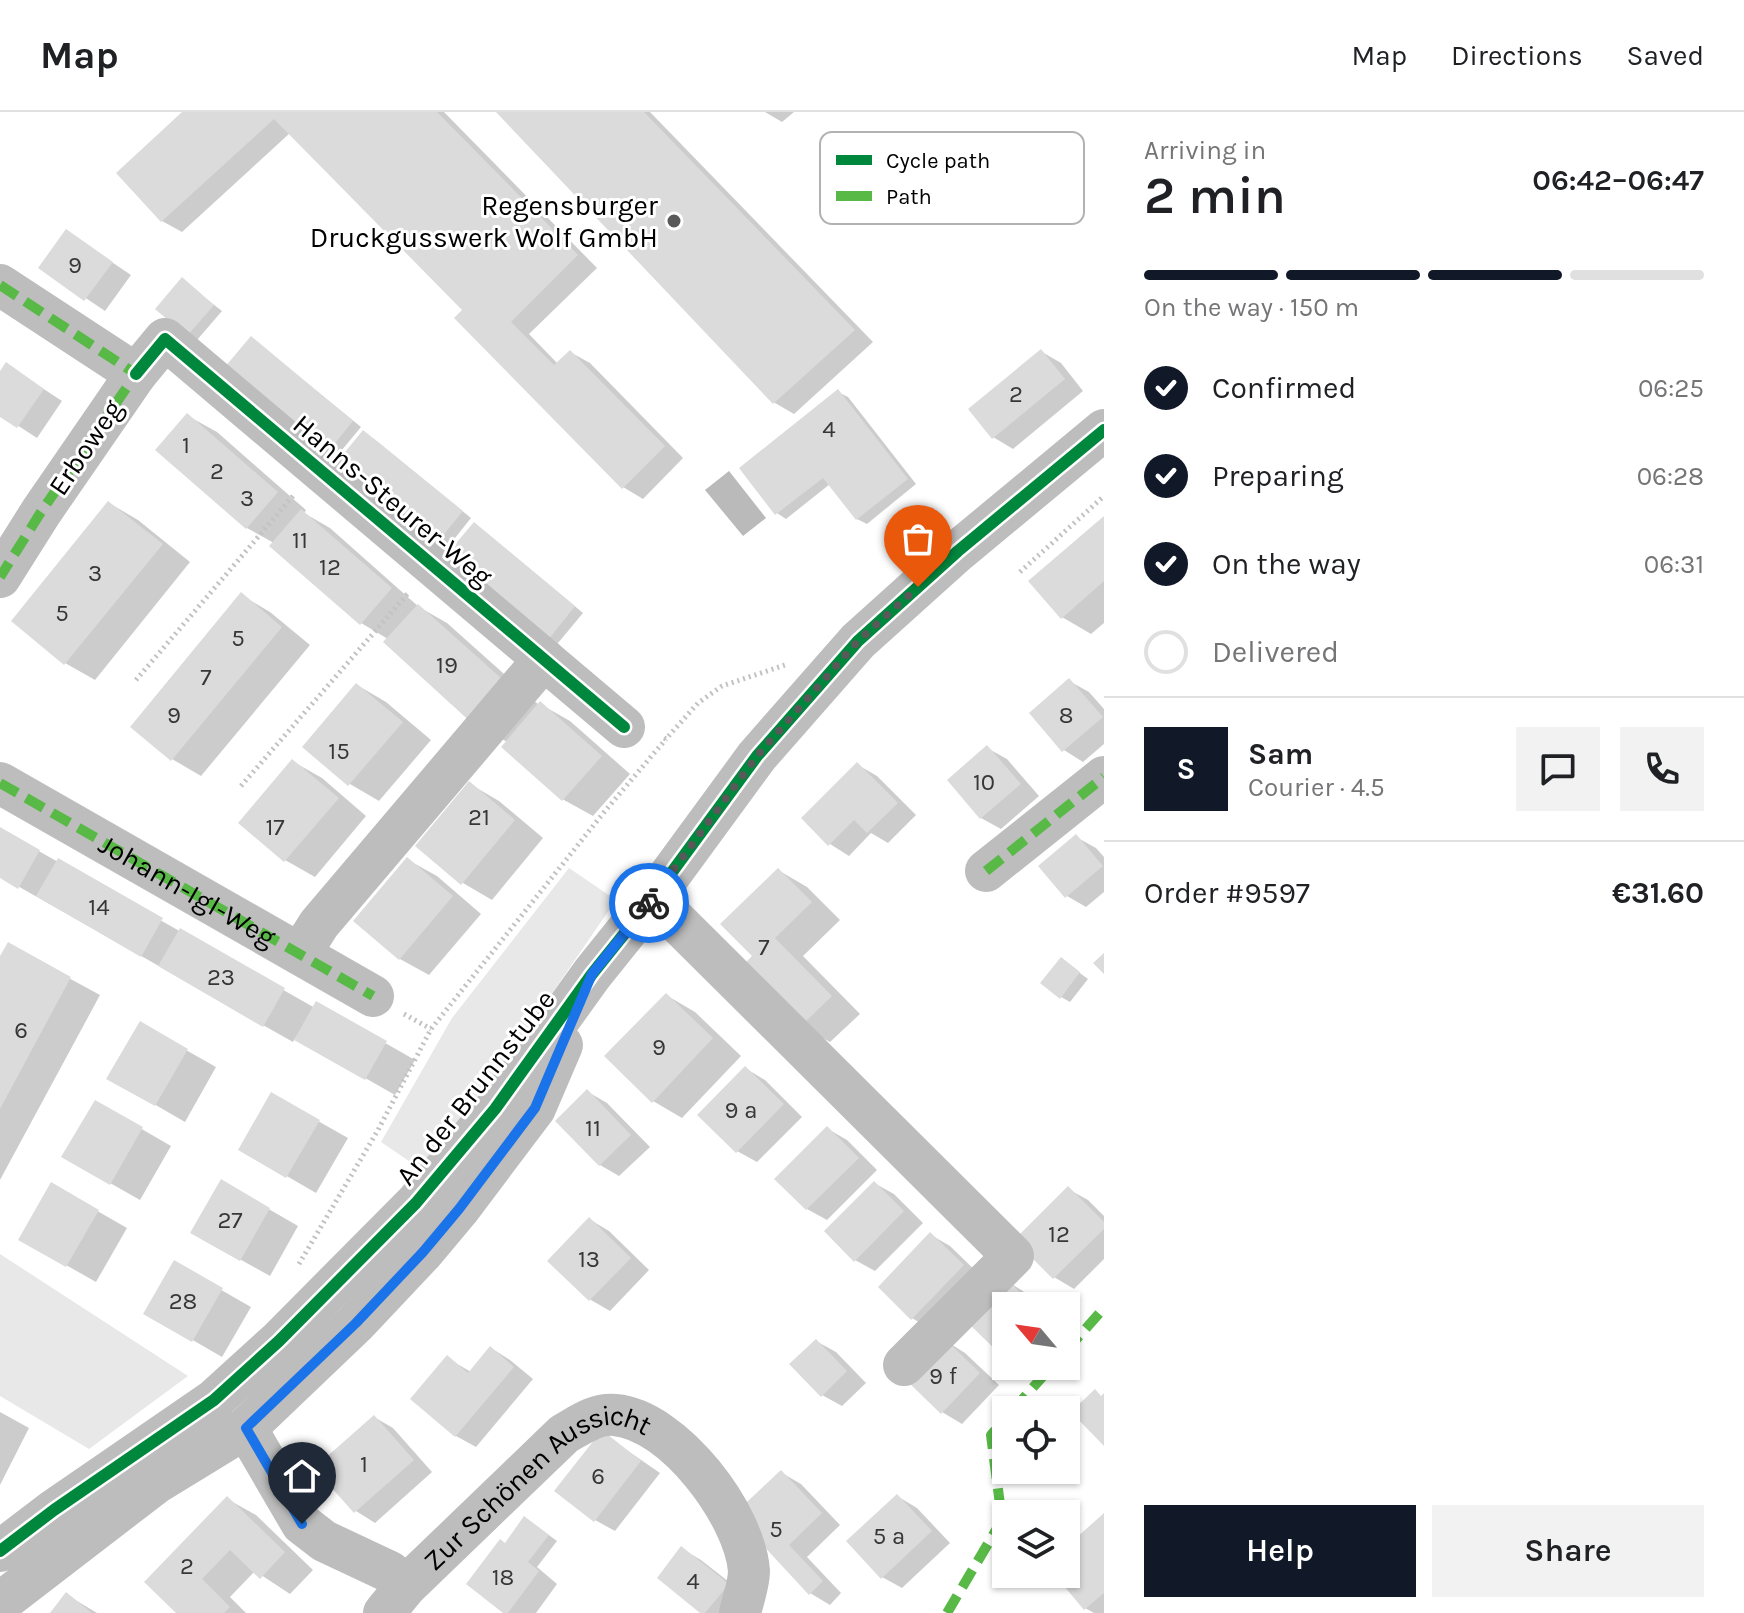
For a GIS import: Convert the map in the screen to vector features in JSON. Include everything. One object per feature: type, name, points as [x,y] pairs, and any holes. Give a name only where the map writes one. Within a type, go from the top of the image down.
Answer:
[{"type":"street","name":"Erboweg","points":[[0,285],[136,374],[0,577]]},
{"type":"street","name":"Hanns-Steurer-Weg","points":[[136,374],[165,339],[624,727]]},
{"type":"street","name":"An der Brunnstube","points":[[0,1551],[214,1400],[279,1341],[416,1203],[495,1109],[592,974],[653,898],[757,756],[858,641],[958,551],[1104,430]]},
{"type":"street","points":[[300,954],[319,924],[544,659]]},
{"type":"street","points":[[986,871],[1104,777]]},
{"type":"street","name":"Johann-Igl-Weg","points":[[0,783],[373,996]]},
{"type":"street","points":[[653,898],[1013,1256],[904,1365]]},
{"type":"street","name":"An der Brunnstube","points":[[0,1603],[156,1483],[246,1428],[356,1323],[423,1252],[535,1108],[592,974]]},
{"type":"street","name":"Zur Schönen Aussicht","points":[[395,1600],[564,1434],[589,1419],[615,1415],[646,1424],[666,1436],[725,1505],[743,1541],[749,1573],[740,1613]]},
{"type":"street","name":"Zur Schönen Aussicht","points":[[246,1428],[302,1524],[324,1541],[390,1572],[395,1600]]},
{"type":"path","points":[[136,680],[317,468]]},
{"type":"path","points":[[1020,572],[1104,496]]},
{"type":"path","points":[[241,786],[434,565]]},
{"type":"path","points":[[297,1267],[378,1130],[431,1029],[605,811],[698,703],[722,686],[797,661]]},
{"type":"path","points":[[624,727],[635,724],[666,739]]},
{"type":"shaded area","points":[[729,471],[766,518],[743,536],[705,490]]},
{"type":"shaded area","points":[[569,868],[616,900],[428,1174],[381,1142],[452,1018]]},
{"type":"shaded area","points":[[0,1254],[188,1376],[89,1449],[0,1396]]},
{"type":"building","points":[[182,112],[437,112],[578,255],[511,322],[554,365],[570,350],[665,446],[622,489],[454,318],[462,310],[274,119],[161,222],[116,173]]},
{"type":"building","name":"Regensburger Druckgusswerk Wolf GmbH","points":[[496,112],[644,112],[855,330],[773,404]]},
{"type":"building","points":[[66,229],[113,262],[84,301],[38,268]]},
{"type":"building","points":[[182,277],[214,305],[187,336],[155,309]]},
{"type":"building","points":[[251,336],[353,421],[327,453],[224,368]]},
{"type":"building","points":[[1041,349],[1065,379],[992,439],[968,409]]},
{"type":"building","points":[[6,362],[44,389],[17,428],[0,417],[0,371]]},
{"type":"building","points":[[838,389],[908,479],[856,520],[823,478],[775,515],[739,468]]},
{"type":"building","points":[[187,413],[278,492],[246,529],[155,450]]},
{"type":"building","points":[[363,430],[463,511],[436,544],[336,463]]},
{"type":"building","points":[[108,501],[163,544],[64,665],[11,621]]},
{"type":"building","points":[[301,509],[392,588],[360,625],[269,546]]},
{"type":"building","points":[[1104,516],[1104,581],[1061,619],[1028,581]]},
{"type":"building","points":[[474,522],[575,606],[548,640],[446,555]]},
{"type":"building","points":[[241,592],[282,627],[171,761],[130,727]]},
{"type":"building","points":[[418,604],[511,687],[475,726],[383,642]]},
{"type":"building","points":[[1069,678],[1103,717],[1062,752],[1029,713]]},
{"type":"building","points":[[356,683],[403,722],[348,786],[302,747]]},
{"type":"building","points":[[540,701],[602,756],[562,801],[501,747]]},
{"type":"building","points":[[987,745],[1021,784],[980,819],[947,780]]},
{"type":"building","points":[[292,759],[339,798],[284,862],[238,823]]},
{"type":"building","points":[[857,762],[898,803],[867,833],[854,820],[828,846],[801,818]]},
{"type":"building","points":[[469,781],[515,820],[461,885],[415,846]]},
{"type":"building","points":[[0,827],[40,850],[18,889],[0,878]]},
{"type":"building","points":[[1076,834],[1103,866],[1065,898],[1038,866]]},
{"type":"building","points":[[407,857],[453,896],[399,960],[353,921]]},
{"type":"building","points":[[58,858],[163,918],[141,957],[36,896]]},
{"type":"building","points":[[778,868],[812,902],[775,938],[832,996],[800,1027],[741,967],[752,956],[720,924]]},
{"type":"building","points":[[180,928],[285,988],[263,1027],[158,966]]},
{"type":"building","points":[[8,942],[71,977],[0,1109],[0,956]]},
{"type":"building","points":[[1104,953],[1104,974],[1093,963]]},
{"type":"building","points":[[1061,957],[1080,972],[1060,999],[1040,983]]},
{"type":"building","points":[[666,993],[713,1038],[652,1103],[604,1056]]},
{"type":"building","points":[[316,1001],[387,1041],[365,1080],[294,1040]]},
{"type":"building","points":[[140,1021],[188,1049],[155,1106],[106,1079]]},
{"type":"building","points":[[745,1066],[784,1104],[736,1153],[697,1115]]},
{"type":"building","points":[[587,1089],[631,1135],[599,1166],[555,1121]]},
{"type":"building","points":[[271,1092],[320,1120],[286,1178],[238,1150]]},
{"type":"building","points":[[95,1100],[143,1127],[110,1185],[61,1157]]},
{"type":"building","points":[[827,1126],[859,1158],[806,1210],[774,1179]]},
{"type":"building","points":[[221,1179],[270,1208],[240,1261],[190,1233]]},
{"type":"building","points":[[874,1181],[904,1211],[854,1262],[824,1231]]},
{"type":"building","points":[[51,1182],[99,1210],[66,1267],[18,1240]]},
{"type":"building","points":[[1068,1186],[1104,1222],[1104,1229],[1053,1279],[1014,1240]]},
{"type":"building","points":[[589,1217],[631,1258],[589,1301],[547,1261]]},
{"type":"building","points":[[930,1232],[964,1265],[911,1320],[878,1287]]},
{"type":"building","points":[[174,1260],[223,1288],[192,1342],[143,1314]]},
{"type":"building","points":[[1006,1279],[1019,1292],[994,1292]]},
{"type":"building","points":[[992,1294],[992,1346],[966,1321]]},
{"type":"building","points":[[816,1339],[847,1371],[821,1397],[789,1364]]},
{"type":"building","points":[[945,1339],[980,1373],[941,1414],[906,1380]]},
{"type":"building","points":[[490,1346],[514,1367],[455,1437],[410,1399],[447,1355],[468,1373]]},
{"type":"building","points":[[1095,1389],[1101,1396],[1104,1393],[1104,1446],[1080,1421],[1080,1403]]},
{"type":"building","points":[[374,1415],[414,1460],[354,1513],[314,1468]]},
{"type":"building","points":[[602,1430],[641,1461],[594,1522],[554,1491]]},
{"type":"building","points":[[781,1470],[822,1513],[789,1545],[823,1581],[809,1595],[734,1514]]},
{"type":"building","points":[[897,1494],[932,1531],[881,1579],[846,1541]]},
{"type":"building","points":[[227,1496],[285,1552],[260,1579],[230,1550],[202,1579],[230,1607],[224,1613],[176,1613],[144,1582]]},
{"type":"building","points":[[1104,1513],[1104,1593],[1084,1610],[1066,1588],[1080,1588],[1080,1534]]},
{"type":"building","points":[[524,1516],[549,1535],[528,1562],[539,1571],[508,1613],[503,1613],[466,1584],[500,1539],[505,1543]]},
{"type":"building","points":[[681,1546],[729,1584],[705,1613],[700,1613],[657,1578]]},
{"type":"building","points":[[66,1592],[92,1613],[50,1613]]},
{"type":"marked path","points":[[0,285],[136,374],[0,577]]},
{"type":"marked path","points":[[986,871],[1104,777]]},
{"type":"marked path","points":[[0,783],[373,996]]},
{"type":"marked path","points":[[1080,1335],[1104,1308]]},
{"type":"marked path","points":[[1025,1396],[1040,1380]]},
{"type":"marked path","points":[[992,1434],[992,1443]]},
{"type":"marked path","points":[[947,1613],[1002,1520],[997,1484]]},
{"type":"cycle path","points":[[136,374],[165,339],[624,727]]},
{"type":"cycle path","points":[[0,1551],[214,1400],[279,1341],[416,1203],[495,1109],[592,974],[653,898],[757,756],[858,641],[958,551],[1104,430]]},
{"type":"way so far","points":[[649,903],[757,756],[858,641],[918,587]]},
{"type":"place","name":"Regensburger Druckgusswerk Wolf GmbH","points":[[674,221]]},
{"type":"route","points":[[302,1524],[246,1428],[356,1323],[459,1209],[535,1108],[592,974],[649,903]]}]
